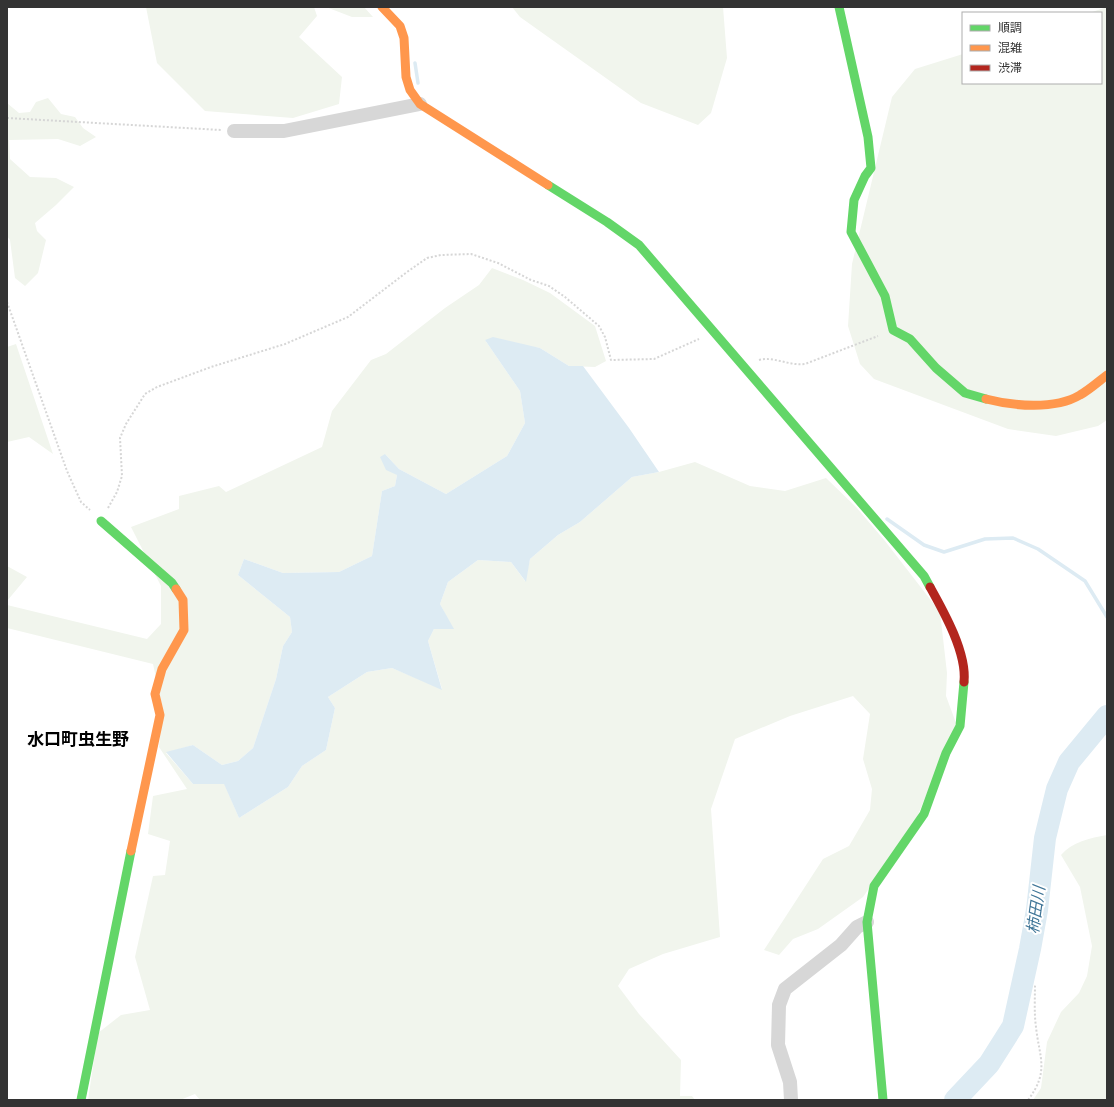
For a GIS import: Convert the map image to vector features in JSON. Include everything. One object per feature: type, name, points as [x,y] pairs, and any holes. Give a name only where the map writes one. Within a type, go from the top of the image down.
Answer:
[{"type":"street","points":[[382,7],[400,26],[404,38],[406,77],[410,90],[420,104],[607,222],[638,245],[710,326],[924,576],[951,624],[965,673],[960,726],[946,753],[924,814],[874,886],[867,922],[883,1100]]},
{"type":"street","points":[[839,7],[868,137],[871,168],[865,176],[854,200],[851,232],[885,296],[893,330],[910,339],[936,368],[965,393],[1003,404],[1056,405],[1079,396],[1107,375]]},
{"type":"street","points":[[234,131],[284,131],[420,104]]},
{"type":"street","points":[[81,1100],[105,976],[160,715],[155,694],[162,669],[184,630],[183,600],[172,583],[101,521]]},
{"type":"street","points":[[791,1100],[790,1082],[778,1045],[779,1005],[785,989],[841,945],[857,927],[867,922]]},
{"type":"path","points":[[7,118],[234,131]]},
{"type":"path","points":[[7,302],[67,471],[81,502],[101,521],[117,492],[122,476],[120,438],[126,424],[145,394],[157,387],[211,367],[286,344],[348,317],[427,258],[441,255],[471,254],[498,263],[532,280],[548,286],[565,297],[599,326],[605,337],[611,360],[654,359],[701,339],[710,326]]},
{"type":"path","points":[[756,361],[770,359],[794,365],[805,364],[893,330]]},
{"type":"path","points":[[1028,1100],[1033,1093],[1038,1080],[1042,1059],[1036,1027],[1035,984]]},
{"type":"shaded area","points":[[146,7],[314,7],[317,16],[299,37],[342,77],[339,104],[293,118],[205,111],[157,63]]},
{"type":"shaded area","points":[[326,7],[364,7],[373,17],[352,17]]},
{"type":"shaded area","points":[[512,7],[723,7],[727,58],[711,113],[698,125],[641,103],[520,17]]},
{"type":"shaded area","points":[[1107,7],[1107,420],[1098,426],[1056,436],[1008,429],[874,379],[860,364],[848,326],[852,264],[892,97],[915,69],[962,54],[962,84],[1102,84],[1102,12],[1092,12]]},
{"type":"shaded area","points":[[48,98],[61,114],[75,117],[83,128],[96,137],[80,146],[58,139],[9,140],[10,159],[30,177],[56,178],[74,187],[35,223],[37,231],[46,240],[38,273],[25,286],[15,278],[10,240],[7,236],[7,103],[19,113],[30,112],[36,102]]},
{"type":"shaded area","points":[[492,268],[523,280],[550,293],[595,326],[606,361],[595,367],[569,366],[540,348],[485,340],[520,391],[525,423],[507,456],[446,494],[399,469],[385,454],[397,475],[395,486],[382,491],[372,556],[339,572],[283,573],[244,559],[238,575],[290,617],[292,632],[283,646],[276,679],[253,748],[238,761],[222,765],[193,745],[166,753],[193,784],[224,783],[239,818],[288,787],[302,766],[326,750],[335,708],[328,697],[367,672],[392,668],[442,689],[428,641],[434,629],[453,629],[440,604],[448,582],[478,560],[511,562],[525,581],[530,559],[558,535],[580,522],[632,477],[659,472],[695,462],[750,486],[785,491],[826,478],[856,507],[885,541],[940,612],[947,673],[946,696],[956,723],[915,822],[863,897],[818,929],[793,939],[779,955],[764,950],[823,859],[849,846],[870,810],[872,789],[863,759],[870,714],[853,696],[790,716],[735,739],[711,809],[720,937],[663,954],[629,969],[618,986],[639,1014],[681,1060],[680,1096],[692,1096],[695,1100],[200,1100],[195,1094],[180,1100],[88,1100],[98,1033],[121,1015],[150,1010],[135,957],[153,876],[165,875],[170,841],[148,834],[153,796],[187,789],[159,747],[163,709],[153,664],[7,628],[7,605],[147,639],[161,624],[161,586],[131,527],[179,509],[179,496],[219,486],[226,492],[322,447],[332,411],[371,360],[386,354],[445,308],[479,285]]},
{"type":"shaded area","points":[[493,337],[540,348],[569,366],[583,366],[629,428],[659,472],[632,477],[580,522],[558,535],[530,559],[526,582],[511,562],[478,560],[448,582],[440,604],[454,629],[434,629],[428,641],[442,690],[392,668],[367,672],[328,697],[335,708],[326,750],[302,766],[288,787],[239,818],[224,784],[193,784],[166,752],[193,745],[222,765],[238,761],[253,748],[276,679],[283,646],[292,632],[290,617],[238,575],[244,559],[283,573],[339,572],[372,556],[382,491],[395,486],[397,475],[386,470],[380,457],[385,454],[399,469],[446,494],[507,456],[525,423],[520,391],[485,340]]},
{"type":"shaded area","points":[[16,344],[53,454],[29,437],[7,442],[7,347]]},
{"type":"shaded area","points":[[7,566],[27,577],[7,601]]},
{"type":"shaded area","points":[[1107,835],[1107,1100],[1033,1100],[1041,1088],[1047,1042],[1061,1012],[1079,993],[1087,976],[1092,946],[1080,887],[1061,855],[1076,844],[1088,839]]},
{"type":"waterway","points":[[415,63],[418,83]]},
{"type":"waterway","points":[[887,519],[924,545],[944,552],[985,539],[1013,538],[1038,549],[1085,581],[1107,617]]},
{"type":"waterway","name":"柿田川","points":[[955,1100],[989,1064],[1013,1026],[1037,910],[1045,838],[1057,789],[1069,762],[1107,716]]},
{"type":"traffic: fast","points":[[839,7],[868,137],[871,168],[865,176],[854,200],[851,232],[885,296],[893,330],[910,339],[936,368],[965,393],[986,399]]},
{"type":"traffic: fast","points":[[548,185],[607,222],[639,245],[924,576],[930,587]]},
{"type":"traffic: fast","points":[[101,521],[172,583],[176,589]]},
{"type":"traffic: fast","points":[[883,1100],[867,922],[874,886],[924,814],[946,753],[960,726],[964,682]]},
{"type":"traffic: fast","points":[[81,1100],[131,851]]},
{"type":"traffic: slow","points":[[382,7],[400,26],[404,38],[406,77],[410,90],[420,104],[548,185]]},
{"type":"traffic: slow","points":[[986,399],[1021,405],[1046,405],[1059,403],[1080,395],[1107,375]]},
{"type":"traffic: slow","points":[[131,851],[160,715],[155,694],[162,669],[184,630],[183,600],[176,589]]},
{"type":"traffic: jam","points":[[930,587],[948,620],[958,646],[962,658],[964,682]]},
{"type":"district","name":"水口町虫生野","points":[[78,739]]}]
